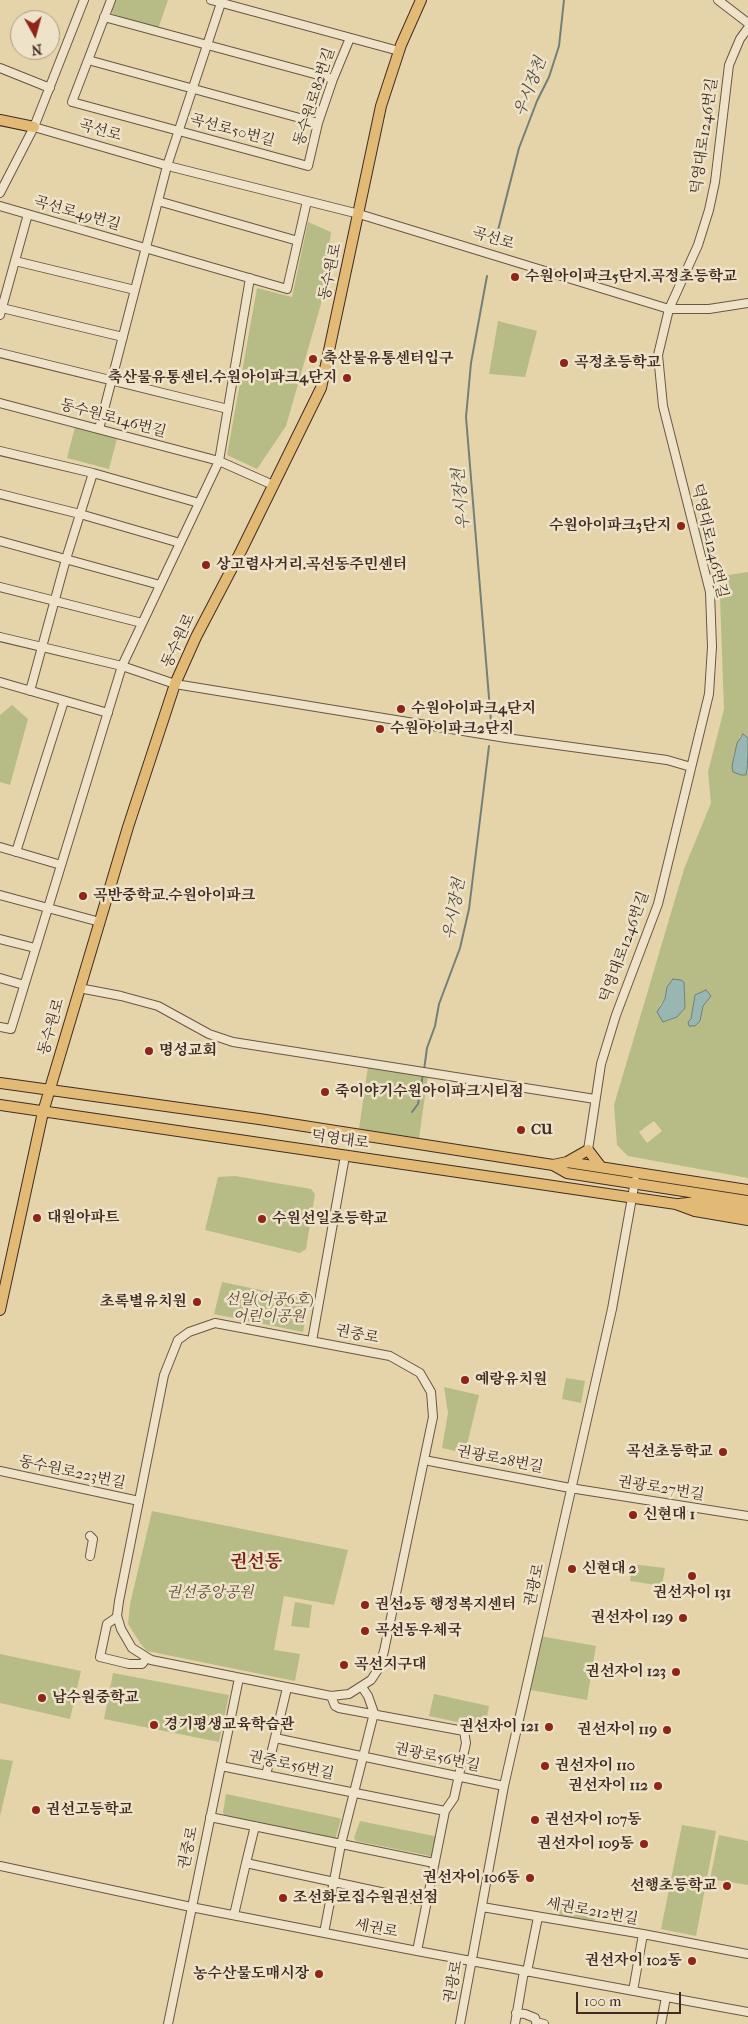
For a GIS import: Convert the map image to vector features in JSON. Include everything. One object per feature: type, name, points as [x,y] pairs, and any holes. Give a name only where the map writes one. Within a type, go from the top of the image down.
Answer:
[{"type":"main road","name":"동수원로","points":[[0,1310],[43,1112],[100,922],[175,684],[196,637],[321,388],[381,106],[399,51],[421,0]]},
{"type":"main road","name":"곡선로","points":[[0,120],[34,127]]},
{"type":"main road","name":"덕영대로","points":[[0,1083],[259,1119],[553,1165],[567,1173],[748,1200]]},
{"type":"main road","name":"덕영대로","points":[[0,1105],[676,1204],[695,1211],[748,1220]]},
{"type":"main road","points":[[567,1162],[588,1150],[601,1167]]},
{"type":"main road","name":"덕영대로","points":[[553,1165],[567,1162],[748,1190]]},
{"type":"main road","name":"덕영대로","points":[[676,1204],[697,1202],[748,1211]]},
{"type":"street","points":[[0,193],[34,127],[84,0]]},
{"type":"street","points":[[88,60],[111,0]]},
{"type":"street","name":"동수원로82번길","points":[[211,0],[399,51]]},
{"type":"street","points":[[718,0],[748,23]]},
{"type":"street","name":"곡선로50번길","points":[[167,166],[222,2]]},
{"type":"street","points":[[104,17],[333,79]]},
{"type":"street","name":"덕영대로1246번길","points":[[588,1150],[602,1064],[616,1015],[658,904],[709,694],[712,647],[710,592],[664,406],[658,355],[669,309],[698,245],[709,210],[715,182],[729,65],[740,38],[748,28]]},
{"type":"street","name":"동수원로82번길","points":[[308,166],[318,123],[350,38]]},
{"type":"street","name":"곡선로50번길","points":[[308,166],[72,102],[88,60],[318,123]]},
{"type":"street","points":[[0,68],[50,88]]},
{"type":"street","name":"곡선로","points":[[34,127],[167,166],[359,214],[669,309],[709,308],[748,303]]},
{"type":"street","points":[[99,429],[167,166]]},
{"type":"street","points":[[158,202],[298,241],[307,201]]},
{"type":"street","name":"곡선로49번길","points":[[0,206],[287,288],[298,241]]},
{"type":"street","points":[[28,214],[1,311],[123,337]]},
{"type":"street","points":[[15,261],[135,290]]},
{"type":"street","points":[[0,1027],[11,1029],[122,666],[219,461],[250,278]]},
{"type":"street","points":[[0,353],[228,409]]},
{"type":"street","name":"동수원로146번길","points":[[0,403],[219,461],[273,485]]},
{"type":"street","points":[[0,451],[94,473],[200,503]]},
{"type":"street","points":[[30,691],[66,559],[94,473]]},
{"type":"street","points":[[0,494],[80,514],[180,543]]},
{"type":"street","points":[[0,541],[160,586]]},
{"type":"street","points":[[0,587],[142,623]]},
{"type":"street","points":[[0,637],[122,666],[175,684],[506,738],[667,760],[691,767]]},
{"type":"street","points":[[0,682],[108,713]]},
{"type":"street","points":[[16,852],[64,700]]},
{"type":"street","points":[[0,847],[61,866]]},
{"type":"street","points":[[0,895],[100,922]]},
{"type":"street","points":[[0,938],[36,948]]},
{"type":"street","points":[[0,978],[24,985]]},
{"type":"street","points":[[80,988],[158,1006],[209,1034],[233,1042],[595,1099]]},
{"type":"street","points":[[312,1340],[345,1156]]},
{"type":"street","name":"권광로","points":[[460,2024],[504,1786],[612,1309],[635,1182]]},
{"type":"street","name":"권중로","points":[[215,1323],[390,1356],[420,1374],[431,1392],[433,1404],[424,1460],[384,1650],[379,1668],[371,1680],[362,1687],[349,1694],[331,1696],[287,1688],[146,1658],[127,1641],[118,1617],[164,1375],[178,1340],[189,1332],[215,1323]]},
{"type":"street","name":"권광로28번길","points":[[424,1460],[570,1488]]},
{"type":"street","name":"동수원로223번길","points":[[0,1472],[139,1501]]},
{"type":"street","name":"권광로27번길","points":[[570,1488],[748,1516]]},
{"type":"street","points":[[90,1536],[93,1539],[90,1556]]},
{"type":"street","points":[[118,1617],[107,1624],[100,1657],[129,1664],[142,1664],[146,1658]]},
{"type":"street","name":"권중로","points":[[168,2024],[239,1678]]},
{"type":"street","points":[[324,1933],[341,1844],[374,1713],[368,1696],[362,1687]]},
{"type":"street","points":[[266,1775],[287,1688]]},
{"type":"street","name":"권중로","points":[[331,1696],[335,1706],[339,1708],[464,1731],[466,1743],[458,1776]]},
{"type":"street","name":"권광로56번길","points":[[275,1738],[504,1786]]},
{"type":"street","name":"권중로56번길","points":[[220,1766],[445,1811]]},
{"type":"street","points":[[417,1951],[445,1811],[454,1798],[458,1776]]},
{"type":"street","points":[[210,1817],[434,1863]]},
{"type":"street","points":[[234,1915],[255,1826]]},
{"type":"street","points":[[246,1863],[427,1902]]},
{"type":"street","name":"세권로","points":[[0,1866],[191,1907],[472,1962],[748,2012]]},
{"type":"street","name":"세권로212번길","points":[[482,1907],[642,1934],[633,1991]]},
{"type":"street","points":[[514,2024],[538,1917]]},
{"type":"street","points":[[642,1934],[748,1954]]},
{"type":"street","points":[[660,2024],[666,1997]]},
{"type":"street","points":[[516,2013],[534,2018],[539,2024]]},
{"type":"green space","points":[[114,0],[168,0],[158,29],[113,14],[111,11]]},
{"type":"green space","points":[[308,222],[331,232],[321,304],[286,426],[257,469],[227,455],[257,288],[292,297]]},
{"type":"green space","points":[[498,321],[537,331],[525,377],[489,374]]},
{"type":"green space","points":[[75,427],[117,439],[109,469],[67,458]]},
{"type":"green space","points":[[748,572],[748,738],[740,736],[733,758],[747,770],[748,754],[748,1178],[628,1156],[617,1145],[614,1105],[684,869],[711,803],[708,772],[724,709],[720,598],[728,575]],"holes":[[[684,986],[685,1008],[659,1006],[665,999],[667,987]],[[654,1121],[662,1131],[647,1143],[639,1132]]]},
{"type":"green space","points":[[12,705],[28,719],[10,785],[0,782],[0,715]]},
{"type":"green space","points":[[368,1066],[428,1075],[419,1138],[359,1129]]},
{"type":"green space","points":[[235,1176],[311,1189],[315,1194],[306,1249],[300,1253],[205,1230],[218,1177]]},
{"type":"green space","name":"선일(어공6호) 어린이공원","points":[[222,1282],[309,1300],[303,1332],[214,1314]]},
{"type":"green space","points":[[566,1378],[585,1381],[581,1403],[562,1399]]},
{"type":"green space","points":[[444,1387],[479,1395],[465,1453],[442,1448],[448,1413]]},
{"type":"green space","name":"권선중앙공원","points":[[152,1511],[348,1550],[334,1605],[284,1596],[274,1650],[300,1654],[295,1681],[147,1651],[140,1643],[128,1624],[130,1604]]},
{"type":"green space","points":[[632,1564],[665,1568],[662,1586],[630,1581]]},
{"type":"green space","points":[[295,1602],[312,1605],[309,1628],[291,1626]]},
{"type":"green space","points":[[540,1636],[596,1646],[587,1700],[531,1690]]},
{"type":"green space","points":[[0,1654],[81,1671],[70,1719],[0,1703]]},
{"type":"green space","points":[[113,1673],[229,1695],[219,1742],[104,1719]]},
{"type":"green space","points":[[434,1694],[489,1706],[485,1728],[429,1716]]},
{"type":"green space","points":[[0,1759],[13,1761],[0,1816]]},
{"type":"green space","points":[[226,1794],[339,1818],[341,1819],[335,1840],[225,1818],[223,1812]]},
{"type":"green space","points":[[360,1821],[439,1837],[435,1857],[356,1841],[354,1838]]},
{"type":"green space","points":[[682,1825],[716,1831],[696,1936],[661,1929]]},
{"type":"green space","points":[[719,1835],[748,1841],[748,1885],[710,1879]]},
{"type":"green space","points":[[562,1902],[596,1908],[594,1922],[559,1915]]},
{"type":"water","points":[[743,734],[748,738],[746,775],[733,772],[732,766],[737,743]]},
{"type":"water","points":[[673,979],[684,982],[685,1008],[677,1017],[663,1022],[657,1012],[665,999],[667,987]]},
{"type":"water","points":[[706,990],[711,996],[703,1006],[700,1021],[695,1026],[689,1026],[688,1022],[691,1019],[695,995]]},
{"type":"waterway","name":"우시장천","points":[[496,238],[519,148],[537,101],[549,77],[559,46],[564,0]]},
{"type":"waterway","name":"우시장천","points":[[487,276],[471,363],[466,417],[491,722]]},
{"type":"waterway","name":"우시장천","points":[[424,1070],[427,1048],[435,1026],[439,1004],[460,948],[469,909],[489,746]]},
{"type":"waterway","points":[[412,1112],[418,1104],[423,1074]]},
{"type":"place","name":"수원아이파크5단지.곡정초등학교","points":[[515,277]]},
{"type":"place","name":"축산물유통센터입구","points":[[313,359]]},
{"type":"place","name":"곡정초등학교","points":[[564,363]]},
{"type":"place","name":"축산물유통센터.수원아이파크4단지","points":[[347,378]]},
{"type":"place","name":"수원아이파크3단지","points":[[681,526]]},
{"type":"place","name":"상고렴사거리.곡선동주민센터","points":[[206,565]]},
{"type":"place","name":"수원아이파크4단지","points":[[401,709]]},
{"type":"place","name":"수원아이파크2단지","points":[[380,729]]},
{"type":"place","name":"곡반중학교.수원아이파크","points":[[83,896]]},
{"type":"place","name":"명성교회","points":[[149,1051]]},
{"type":"place","name":"죽이야기수원아이파크시티점","points":[[325,1092]]},
{"type":"place","name":"CU","points":[[521,1130]]},
{"type":"place","name":"대원아파트","points":[[37,1218]]},
{"type":"place","name":"수원선일초등학교","points":[[262,1219]]},
{"type":"place","name":"초록별유치원","points":[[197,1302]]},
{"type":"place","name":"예랑유치원","points":[[465,1380]]},
{"type":"place","name":"곡선초등학교","points":[[723,1452]]},
{"type":"place","name":"신현대 1","points":[[633,1515]]},
{"type":"place","name":"신현대 2","points":[[572,1569]]},
{"type":"place","name":"권선자이 131","points":[[692,1576]]},
{"type":"place","name":"권선2동 행정복지센터","points":[[365,1605]]},
{"type":"place","name":"권선자이 129","points":[[683,1618]]},
{"type":"place","name":"곡선동우체국","points":[[365,1631]]},
{"type":"place","name":"곡선지구대","points":[[344,1665]]},
{"type":"place","name":"권선자이 123","points":[[676,1672]]},
{"type":"place","name":"남수원중학교","points":[[42,1698]]},
{"type":"place","name":"경기평생교육학습관","points":[[154,1725]]},
{"type":"place","name":"권선자이 121","points":[[549,1727]]},
{"type":"place","name":"권선자이 119","points":[[667,1730]]},
{"type":"place","name":"권선자이 110","points":[[545,1766]]},
{"type":"place","name":"권선자이 112","points":[[658,1786]]},
{"type":"place","name":"권선고등학교","points":[[36,1810]]},
{"type":"place","name":"권선자이 107동","points":[[535,1820]]},
{"type":"place","name":"권선자이 109동","points":[[644,1844]]},
{"type":"place","name":"권선자이 106동","points":[[530,1878]]},
{"type":"place","name":"선행초등학교","points":[[727,1886]]},
{"type":"place","name":"조선화로집수원권선점","points":[[283,1898]]},
{"type":"place","name":"권선자이 102동","points":[[692,1961]]},
{"type":"place","name":"농수산물도매시장","points":[[319,1974]]},
{"type":"district","name":"권선동","points":[[256,1563]]}]
